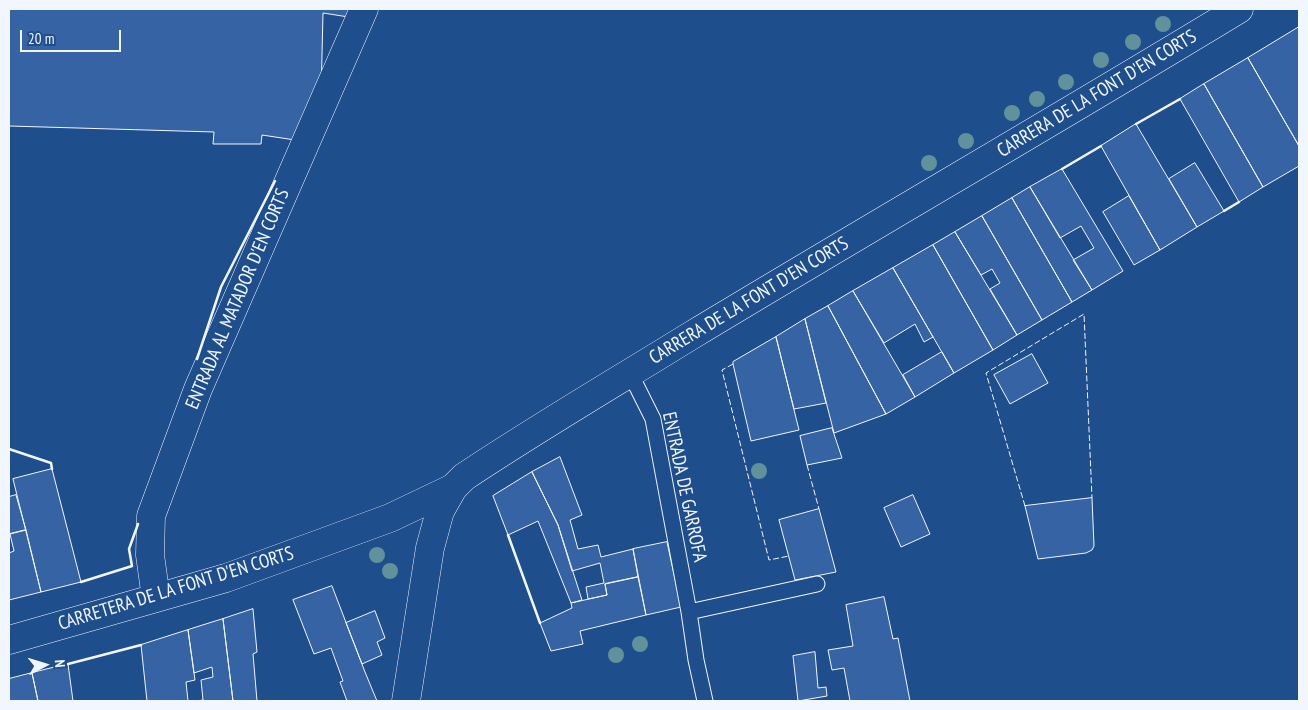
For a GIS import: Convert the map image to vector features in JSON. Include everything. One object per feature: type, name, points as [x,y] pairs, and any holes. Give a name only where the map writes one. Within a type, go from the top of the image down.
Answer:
[{"type":"street","name":"ENTRADA AL MATADOR D'EN CORTS","points":[[156,598],[150,554],[151,516],[198,389],[364,9]]},
{"type":"street","name":"CARRERA DE LA FONT D'EN CORTS","points":[[406,701],[430,548],[440,511],[454,488],[464,477],[554,418],[1239,9]]},
{"type":"street","name":"CARRETERA DE LA FONT D'EN CORTS","points":[[9,640],[226,578],[390,518],[454,488]]},
{"type":"lane","name":"ENTRADA DE GARROFA","points":[[630,373],[653,420],[705,701]]},
{"type":"lane","points":[[689,612],[817,584]]},
{"type":"building","points":[[9,9],[359,9],[355,18],[323,13],[321,97],[295,140],[262,135],[261,144],[213,144],[214,132],[9,126]]},
{"type":"building","points":[[1299,27],[1299,146],[1248,58]]},
{"type":"building","points":[[1248,58],[1299,146],[1299,166],[1263,187],[1204,84]]},
{"type":"building","points":[[1204,84],[1263,187],[1239,202],[1180,99]]},
{"type":"building","points":[[1136,124],[1197,227],[1160,250],[1101,146]]},
{"type":"building","points":[[1195,163],[1224,211],[1197,227],[1169,179]]},
{"type":"building","points":[[1062,169],[1123,271],[1092,290],[1073,260],[1094,248],[1081,226],[1060,238],[1030,187]]},
{"type":"building","points":[[1030,187],[1092,290],[1072,302],[1012,198]]},
{"type":"building","points":[[1129,196],[1160,250],[1134,265],[1103,212]]},
{"type":"building","points":[[1012,198],[1072,302],[1042,320],[982,216]]},
{"type":"building","points":[[982,216],[1042,320],[1017,335],[990,289],[1000,283],[992,269],[981,275],[955,232]]},
{"type":"building","points":[[955,232],[1017,335],[993,350],[933,245]]},
{"type":"building","points":[[933,245],[993,350],[954,373],[893,268]]},
{"type":"building","points":[[893,268],[933,337],[924,342],[915,324],[884,343],[853,291]]},
{"type":"building","points":[[853,291],[915,397],[886,414],[828,306]]},
{"type":"building","points":[[828,306],[886,414],[834,433],[805,319]]},
{"type":"building","points":[[805,319],[826,403],[794,409],[776,337]]},
{"type":"building","points":[[776,337],[799,430],[751,441],[733,362]]},
{"type":"building","points":[[942,352],[954,373],[915,397],[903,375]]},
{"type":"building","points":[[1032,354],[1048,383],[1010,404],[994,375]]},
{"type":"building","points":[[832,428],[842,458],[807,465],[800,436]]},
{"type":"building","points":[[560,457],[582,515],[570,520],[578,549],[598,545],[601,557],[633,549],[638,577],[605,584],[607,595],[588,599],[586,587],[604,583],[600,563],[572,571],[558,525],[532,472]]},
{"type":"building","points":[[52,469],[81,582],[41,592],[13,479]]},
{"type":"building","points":[[532,472],[558,525],[582,600],[571,603],[538,521],[508,535],[493,496]]},
{"type":"building","points":[[16,495],[26,530],[10,534],[9,536],[9,497]]},
{"type":"building","points":[[913,495],[930,534],[901,547],[884,508]]},
{"type":"building","points":[[1092,498],[1094,546],[1092,550],[1086,553],[1038,559],[1025,506]]},
{"type":"building","points":[[819,509],[836,572],[795,580],[779,520]]},
{"type":"building","points":[[26,530],[41,592],[9,600],[9,553],[14,551],[10,534]]},
{"type":"building","points":[[667,542],[681,607],[646,615],[633,549]]},
{"type":"building","points":[[638,577],[646,615],[580,631],[583,644],[551,651],[540,623],[572,608],[571,603],[607,595],[605,584]]},
{"type":"building","points":[[332,586],[377,701],[347,701],[340,682],[343,681],[331,648],[314,654],[293,600]]},
{"type":"building","points":[[884,597],[893,639],[898,638],[910,701],[850,701],[844,668],[832,670],[828,650],[853,646],[846,605]]},
{"type":"building","points":[[253,609],[257,652],[253,654],[257,701],[233,701],[223,619]]},
{"type":"building","points":[[375,611],[385,638],[377,642],[382,655],[362,664],[346,623]]},
{"type":"building","points":[[223,619],[233,701],[197,701],[203,700],[201,680],[213,677],[212,667],[194,673],[188,630]]},
{"type":"building","points":[[188,630],[195,680],[186,682],[188,701],[147,701],[141,645]]},
{"type":"building","points":[[815,652],[818,688],[826,687],[827,696],[798,701],[793,656]]},
{"type":"building","points":[[68,664],[73,701],[38,701],[32,673]]},
{"type":"building","points":[[32,673],[38,701],[9,701],[9,679]]},
{"type":"fence","points":[[1025,506],[986,373],[1084,314],[1092,498]]},
{"type":"fence","points":[[733,364],[722,370],[769,560],[789,556]]},
{"type":"fence","points":[[807,465],[819,509]]},
{"type":"wall","points":[[1136,124],[1180,99]]},
{"type":"wall","points":[[1062,169],[1101,146]]},
{"type":"wall","points":[[197,359],[221,287],[275,181]]},
{"type":"wall","points":[[1224,211],[1239,202]]},
{"type":"wall","points":[[9,449],[51,463],[52,469]]},
{"type":"wall","points":[[81,582],[132,566],[129,549],[138,524]]},
{"type":"wall","points":[[508,535],[540,623]]},
{"type":"wall","points":[[68,664],[141,645]]}]
